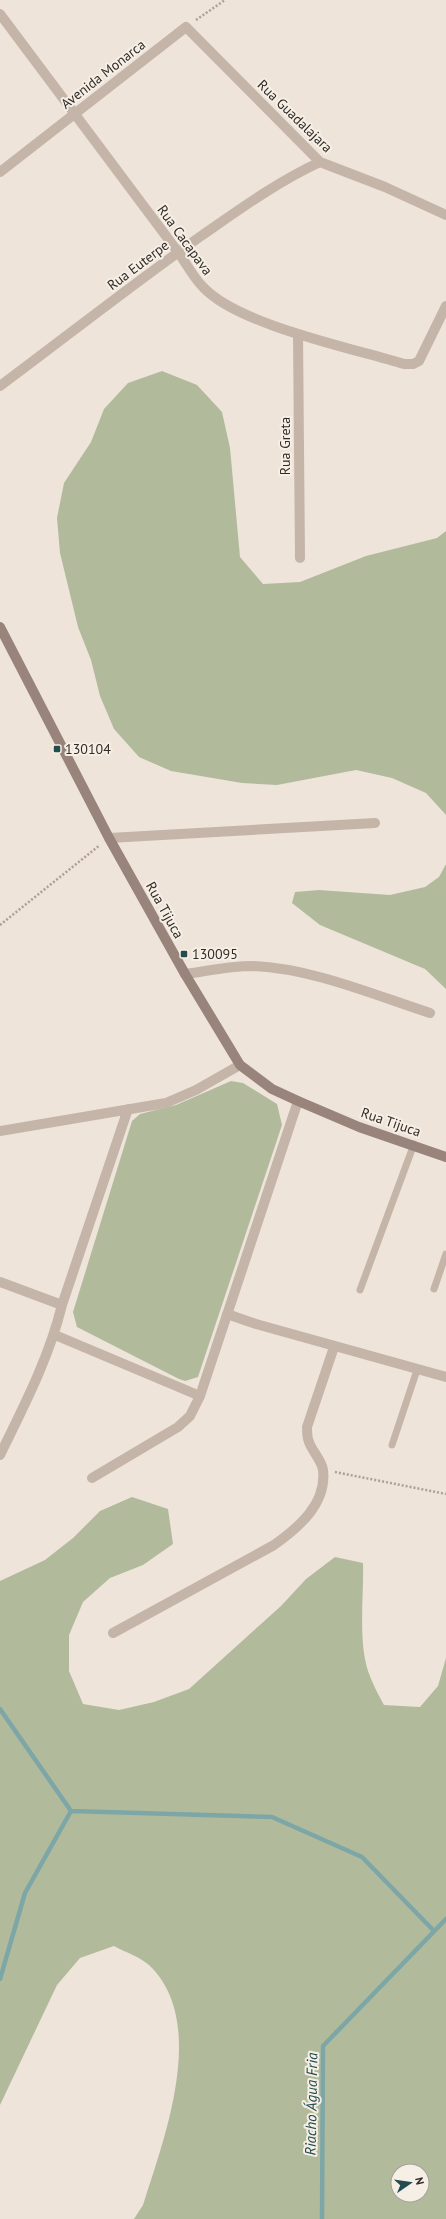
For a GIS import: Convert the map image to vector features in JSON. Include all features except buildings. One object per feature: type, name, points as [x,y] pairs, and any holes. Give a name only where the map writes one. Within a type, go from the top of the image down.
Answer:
[{"type":"street","name":"Rua Cacapava","points":[[0,14],[178,252],[202,287],[220,302],[248,316],[298,334],[404,364],[413,364],[419,361],[425,353],[446,306]]},
{"type":"street","name":"Avenida Monarca","points":[[0,172],[186,27]]},
{"type":"street","name":"Rua Guadalajara","points":[[186,27],[320,162],[385,187],[446,215]]},
{"type":"street","name":"Rua Euterpe","points":[[0,386],[178,252],[256,197],[301,171],[320,162]]},
{"type":"street","name":"Rua Greta","points":[[298,334],[300,558]]},
{"type":"street","name":"Rua Tijuca","points":[[0,627],[109,838],[185,974],[240,1065],[272,1089],[298,1101],[359,1127],[414,1144],[446,1157]]},
{"type":"street","points":[[109,838],[375,823]]},
{"type":"street","points":[[185,974],[251,966],[268,967],[328,980],[430,1013]]},
{"type":"street","points":[[0,1131],[166,1103],[196,1090],[240,1065]]},
{"type":"street","points":[[92,1478],[178,1427],[190,1416],[200,1396],[298,1101]]},
{"type":"street","points":[[0,1455],[33,1387],[55,1335],[62,1305],[128,1109]]},
{"type":"street","points":[[0,1282],[62,1305]]},
{"type":"street","points":[[227,1314],[417,1370],[446,1377]]},
{"type":"street","points":[[55,1335],[200,1396]]},
{"type":"street","points":[[113,1633],[274,1545],[293,1532],[308,1517],[321,1488],[323,1469],[308,1441],[307,1427],[334,1346]]},
{"type":"lane","points":[[360,1290],[414,1144]]},
{"type":"lane","points":[[434,1289],[446,1254]]},
{"type":"lane","points":[[392,1445],[417,1370]]},
{"type":"path","points":[[186,27],[225,0]]},
{"type":"path","points":[[0,925],[109,838]]},
{"type":"path","points":[[323,1469],[446,1494]]},
{"type":"green space","points":[[162,371],[197,385],[222,412],[230,448],[240,557],[263,584],[300,582],[366,556],[437,538],[446,531],[446,815],[426,793],[392,778],[356,770],[277,785],[242,783],[171,771],[139,757],[114,729],[100,696],[91,660],[78,627],[60,553],[57,518],[64,483],[91,442],[104,409],[128,383]]},
{"type":"green space","points":[[446,864],[446,989],[425,969],[320,925],[292,903],[295,892],[319,890],[390,895],[425,887],[439,877]]},
{"type":"green space","points":[[231,1081],[243,1083],[277,1104],[282,1125],[198,1377],[185,1381],[77,1327],[73,1312],[132,1121],[140,1114],[176,1105]]},
{"type":"green space","points":[[132,1497],[168,1509],[173,1544],[143,1565],[110,1578],[83,1602],[69,1635],[69,1671],[83,1704],[119,1710],[154,1702],[189,1689],[281,1606],[306,1579],[335,1557],[363,1563],[362,1632],[365,1659],[371,1680],[384,1705],[420,1707],[438,1686],[446,1658],[446,2219],[134,2219],[143,2205],[170,2115],[176,2081],[179,2048],[176,2017],[167,1989],[149,1965],[137,1957],[114,1946],[80,1958],[57,1985],[0,2105],[0,1581],[45,1560],[73,1538],[100,1511]]},
{"type":"waterway","points":[[0,1709],[71,1811],[272,1817],[362,1857],[434,1931]]},
{"type":"waterway","points":[[0,1979],[25,1893],[71,1811]]},
{"type":"waterway","name":"Riacho Água Fria","points":[[322,2219],[323,2046],[446,1919]]},
{"type":"place","name":"130104","points":[[57,749]]},
{"type":"place","name":"130095","points":[[184,954]]}]
